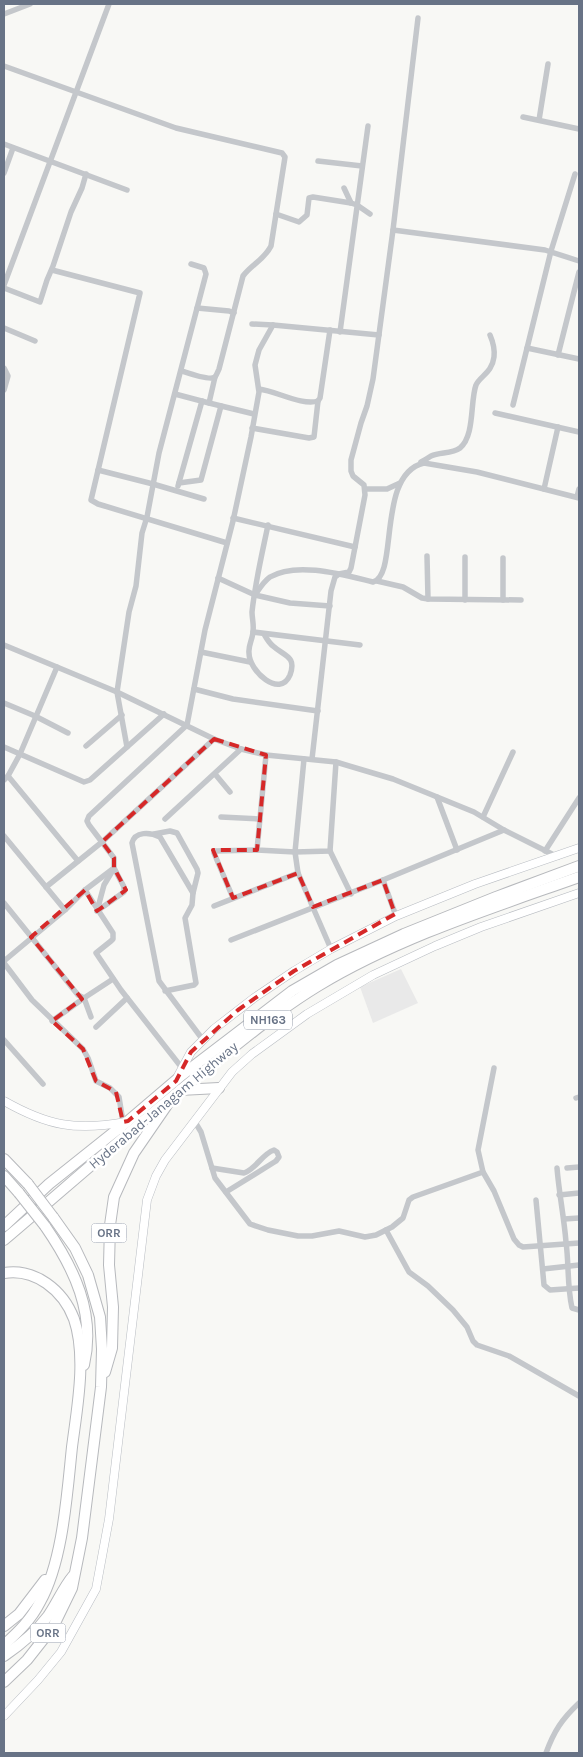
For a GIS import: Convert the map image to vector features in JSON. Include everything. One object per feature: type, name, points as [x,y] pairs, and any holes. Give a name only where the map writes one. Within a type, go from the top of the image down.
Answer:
[{"type":"highway","name":"Hyderabad-Janagam Highway","points":[[4,1240],[177,1088],[238,1031],[292,991],[337,965],[412,931],[579,866]]},
{"type":"highway","name":"Hyderabad-Janagam Highway","points":[[5,1223],[49,1184],[126,1122],[177,1088],[285,1008],[319,986],[360,963],[402,944],[490,909],[579,877]]},
{"type":"highway","points":[[177,1088],[219,1088]]},
{"type":"highway","name":"ORR","points":[[100,1387],[112,1348],[113,1307],[109,1257],[110,1225],[114,1197],[134,1153],[177,1088]]},
{"type":"highway","name":"ORR","points":[[4,1159],[28,1184],[75,1248],[88,1275],[100,1317],[102,1349],[100,1387],[86,1511],[72,1588],[53,1627],[27,1660],[4,1682]]},
{"type":"highway","name":"ORR","points":[[4,1176],[45,1226],[64,1254],[78,1284],[86,1316],[88,1344],[79,1385]]},
{"type":"highway","name":"ORR","points":[[4,1273],[26,1274],[54,1287],[63,1298],[74,1319],[80,1347],[79,1385],[61,1534],[54,1567],[41,1602],[25,1626],[4,1645]]},
{"type":"highway","name":"ORR","points":[[4,1626],[19,1614],[39,1590],[54,1567]]},
{"type":"highway","name":"ORR","points":[[4,1656],[22,1643],[48,1616],[64,1586],[75,1573]]},
{"type":"street","points":[[4,14],[30,4]]},
{"type":"street","points":[[86,174],[40,302],[4,286],[109,4]]},
{"type":"street","points":[[312,759],[335,577],[349,572],[365,489],[364,485],[353,476],[351,460],[367,406],[378,335],[393,230],[418,18]]},
{"type":"street","points":[[539,120],[548,64]]},
{"type":"street","points":[[4,66],[176,128],[282,153],[286,157],[272,246],[266,255],[248,269],[243,276],[219,369],[208,403]]},
{"type":"street","points":[[523,117],[579,129]]},
{"type":"street","points":[[340,332],[354,204],[368,126]]},
{"type":"street","points":[[4,144],[127,190]]},
{"type":"street","points":[[4,173],[13,148]]},
{"type":"street","points":[[318,161],[362,166]]},
{"type":"street","points":[[513,405],[551,251],[575,174]]},
{"type":"street","points":[[344,188],[354,204]]},
{"type":"street","points":[[276,214],[299,222],[307,215],[309,198],[354,204],[370,214]]},
{"type":"street","points":[[393,230],[551,251],[579,261]]},
{"type":"street","points":[[127,747],[117,692],[129,612],[136,586],[142,533],[159,453],[182,371],[206,270],[200,265],[191,264]]},
{"type":"street","points":[[52,270],[140,293],[91,500],[146,520],[227,543]]},
{"type":"street","points":[[558,355],[579,272]]},
{"type":"street","points":[[197,308],[234,313]]},
{"type":"street","points":[[252,324],[378,335]]},
{"type":"street","points":[[97,911],[124,892],[125,889],[114,868],[114,858],[87,823],[89,816],[187,725],[201,652],[252,428],[259,389],[254,365],[258,350],[273,325]]},
{"type":"street","points":[[4,328],[35,341]]},
{"type":"street","points":[[252,428],[309,438],[314,437],[330,330]]},
{"type":"street","points":[[377,581],[384,567],[394,502],[400,483],[408,471],[417,465],[432,456],[460,448],[467,441],[476,384],[486,375],[493,363],[494,344],[490,335]]},
{"type":"street","points":[[527,348],[579,359]]},
{"type":"street","points":[[4,368],[8,376],[4,390]]},
{"type":"street","points":[[182,371],[206,378],[215,377]]},
{"type":"street","points":[[259,389],[303,401],[318,401]]},
{"type":"street","points":[[175,394],[254,414]]},
{"type":"street","points":[[176,491],[202,401]]},
{"type":"street","points":[[178,483],[201,480],[221,406]]},
{"type":"street","points":[[495,413],[579,432]]},
{"type":"street","points":[[544,489],[558,427]]},
{"type":"street","points":[[417,465],[424,463],[477,472],[578,497],[579,489]]},
{"type":"street","points":[[98,470],[204,499]]},
{"type":"street","points":[[365,489],[387,489],[400,483]]},
{"type":"street","points":[[233,518],[355,547]]},
{"type":"street","points":[[264,634],[274,648],[289,656],[292,663],[289,677],[277,684],[272,684],[257,672],[250,662],[249,645],[253,632],[252,615],[268,525]]},
{"type":"street","points":[[427,556],[428,599]]},
{"type":"street","points":[[465,557],[465,600]]},
{"type":"street","points":[[503,600],[504,558]]},
{"type":"street","points":[[255,595],[268,578],[281,572],[296,570],[339,574],[373,582],[377,581],[403,587],[422,598],[428,599],[521,600]]},
{"type":"street","points":[[218,578],[255,595],[290,603],[330,606]]},
{"type":"street","points":[[253,632],[360,645]]},
{"type":"street","points":[[4,646],[117,692],[214,740],[266,755],[336,762],[393,779],[483,817],[504,830],[558,856]]},
{"type":"street","points":[[201,652],[250,662]]},
{"type":"street","points":[[57,667],[20,754],[6,778],[78,861]]},
{"type":"street","points":[[194,690],[233,699],[318,711]]},
{"type":"street","points":[[4,703],[68,733]]},
{"type":"street","points":[[4,747],[84,782],[90,780],[164,714]]},
{"type":"street","points":[[86,746],[122,715]]},
{"type":"street","points":[[46,887],[102,842],[214,740]]},
{"type":"street","points":[[166,819],[241,749]]},
{"type":"street","points":[[483,817],[513,752]]},
{"type":"street","points":[[257,850],[266,755]]},
{"type":"street","points":[[304,759],[295,852],[298,873],[331,950]]},
{"type":"street","points":[[336,762],[330,851],[351,894]]},
{"type":"street","points":[[215,774],[230,792]]},
{"type":"street","points":[[437,797],[458,850]]},
{"type":"street","points":[[546,851],[579,798]]},
{"type":"street","points":[[221,817],[260,819]]},
{"type":"street","points":[[231,940],[351,894],[504,830]]},
{"type":"street","points":[[165,991],[196,983],[185,918],[192,905],[192,893],[198,873],[177,834],[170,831],[138,835],[133,838],[132,843],[159,981],[165,991],[204,1040]]},
{"type":"street","points":[[154,834],[160,837],[192,893]]},
{"type":"street","points":[[4,836],[65,910]]},
{"type":"street","points":[[177,1088],[182,1068],[191,1052],[214,1029],[254,998],[294,971],[396,916],[475,884],[579,848]]},
{"type":"street","points":[[233,898],[214,853],[215,851],[330,851]]},
{"type":"street","points":[[4,1101],[25,1113],[54,1124],[78,1128],[126,1122],[121,1101],[116,1092],[96,1081],[88,1058],[83,1050],[76,1041],[52,1021],[32,1000],[4,962],[31,937],[65,910],[85,890],[114,868]]},
{"type":"street","points":[[97,911],[104,885],[114,868]]},
{"type":"street","points":[[214,906],[298,873]]},
{"type":"street","points":[[383,880],[396,916]]},
{"type":"street","points":[[85,890],[113,933],[111,942],[96,953],[127,998],[182,1068]]},
{"type":"street","points":[[4,1716],[61,1652],[96,1589],[109,1519],[147,1200],[156,1176],[165,1160],[232,1072],[252,1054],[307,1014],[373,976],[435,946],[481,927],[579,893]]},
{"type":"street","points":[[4,904],[78,994],[84,998],[91,1017]]},
{"type":"street","points":[[52,1021],[113,978]]},
{"type":"street","points":[[96,1027],[127,998]]},
{"type":"street","points":[[4,1040],[43,1084]]},
{"type":"street","points":[[494,1068],[478,1150],[483,1172],[517,1244],[540,1246],[579,1243]]},
{"type":"street","points":[[195,1122],[201,1132],[216,1178],[250,1224],[298,1236],[312,1236],[339,1231],[365,1237],[386,1230],[403,1218],[409,1200],[413,1197],[483,1172]]},
{"type":"street","points":[[212,1168],[244,1173],[249,1171],[268,1152],[274,1150],[277,1152],[279,1157],[276,1160],[226,1192]]},
{"type":"street","points":[[567,1168],[579,1167]]},
{"type":"street","points":[[557,1168],[559,1195],[567,1244],[568,1288],[572,1308],[579,1310]]},
{"type":"street","points":[[559,1195],[579,1193]]},
{"type":"street","points":[[536,1200],[544,1285],[546,1289],[579,1288]]},
{"type":"street","points":[[564,1220],[579,1218]]},
{"type":"street","points":[[386,1230],[409,1272],[428,1286],[453,1310],[467,1327],[473,1341],[477,1345],[509,1356],[579,1396]]},
{"type":"street","points":[[542,1269],[579,1264]]},
{"type":"street","points":[[546,1753],[550,1741],[564,1717],[579,1703]]},
{"type":"highlighted area","points":[[214,739],[266,755],[257,850],[213,850],[233,898],[298,873],[313,907],[383,880],[395,914],[294,971],[238,1010],[191,1052],[176,1081],[128,1121],[123,1122],[116,1092],[96,1081],[83,1049],[52,1021],[82,999],[31,937],[85,890],[97,911],[126,890],[114,868],[114,858],[102,842]]},
{"type":"shaded area","points":[[401,969],[418,1003],[373,1023],[360,987]]}]
